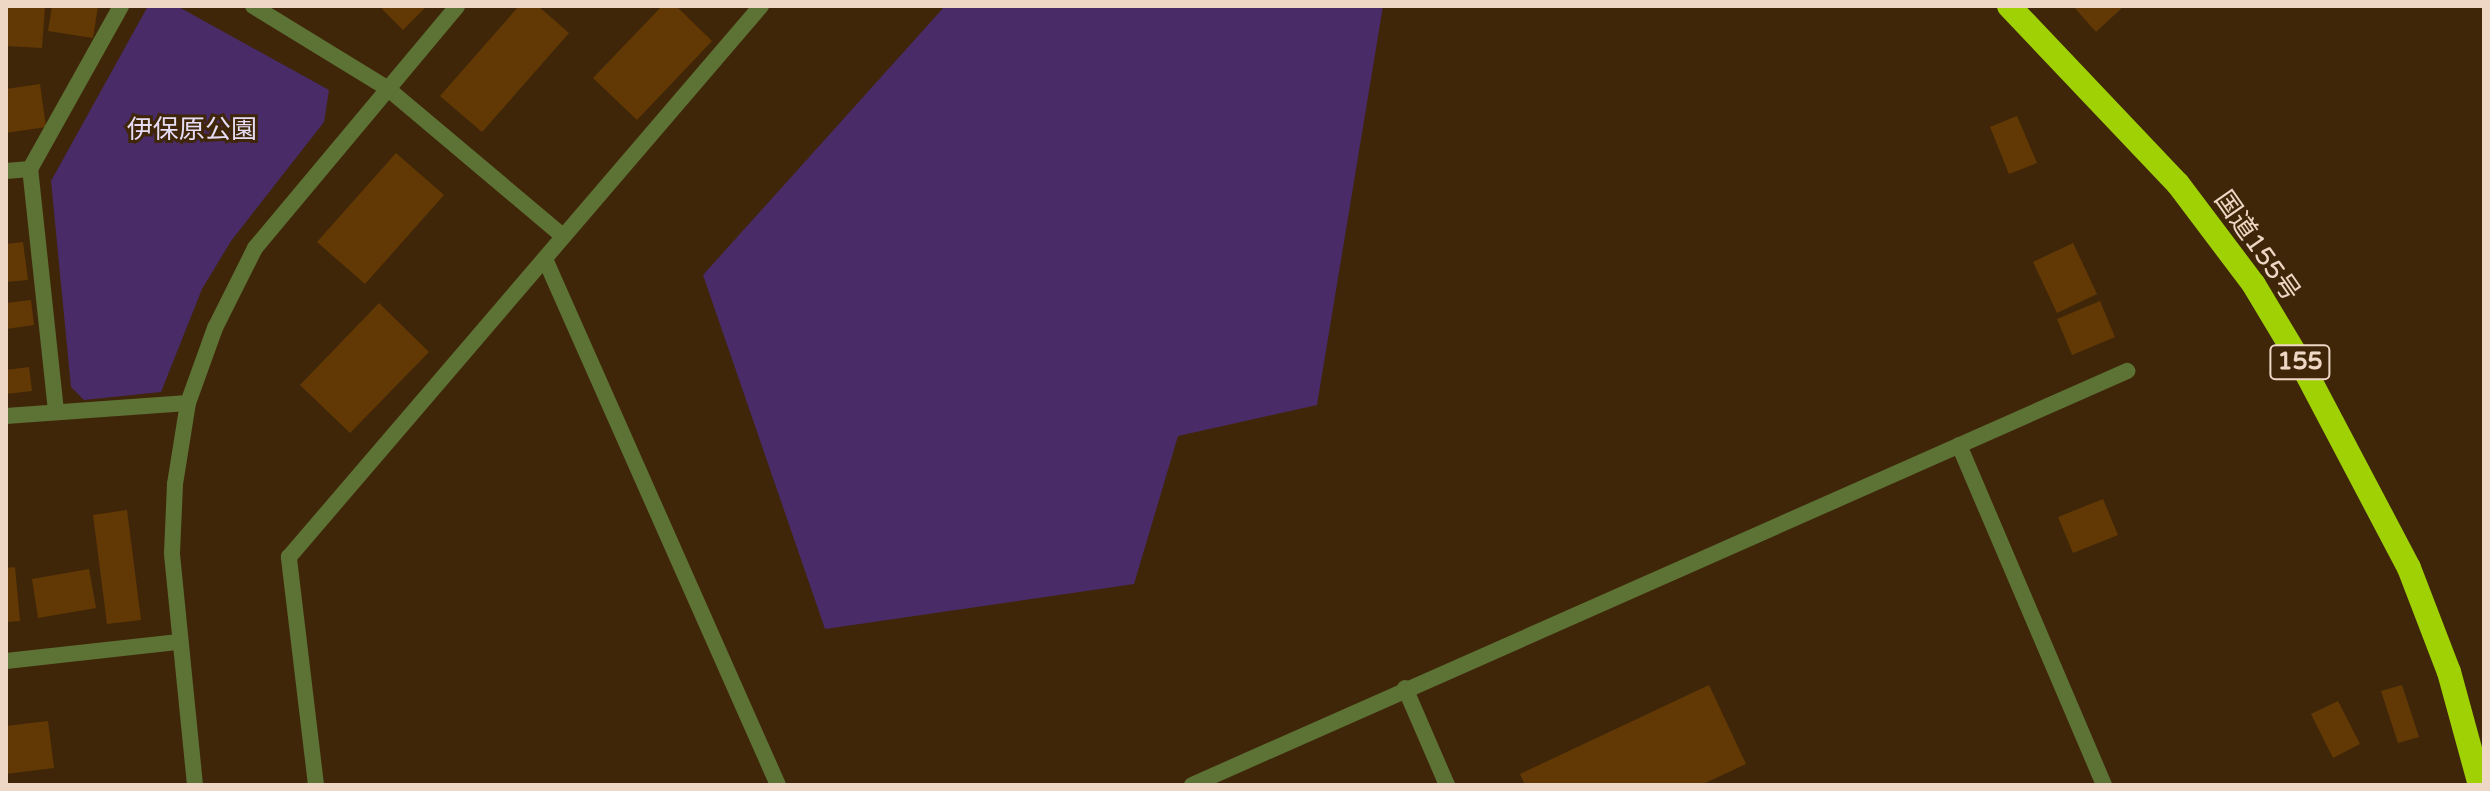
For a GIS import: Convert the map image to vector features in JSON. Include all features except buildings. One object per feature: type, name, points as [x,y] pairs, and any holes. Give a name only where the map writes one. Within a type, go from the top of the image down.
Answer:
[{"type":"highway","name":"国道155号","points":[[2009,6],[2178,184],[2254,285],[2365,475],[2409,568],[2449,672],[2480,785]]},
{"type":"street","points":[[56,411],[30,169],[121,6]]},
{"type":"street","points":[[253,6],[387,88],[563,236]]},
{"type":"street","points":[[195,785],[172,553],[175,484],[188,403],[215,328],[255,248],[457,6]]},
{"type":"street","points":[[316,785],[289,557],[761,6]]},
{"type":"street","points":[[6,171],[30,169]]},
{"type":"street","points":[[545,259],[778,785]]},
{"type":"street","points":[[1192,785],[1405,688],[2127,371]]},
{"type":"street","points":[[6,416],[188,403]]},
{"type":"street","points":[[1959,445],[2104,785]]},
{"type":"street","points":[[6,661],[179,642]]},
{"type":"street","points":[[1405,688],[1447,785]]},
{"type":"green space","name":"伊保原公園","points":[[148,6],[177,6],[329,90],[324,122],[231,241],[202,289],[161,392],[84,400],[71,387],[51,181]]},
{"type":"green space","points":[[945,6],[1383,6],[1317,405],[1178,436],[1134,584],[825,629],[703,275]]}]
